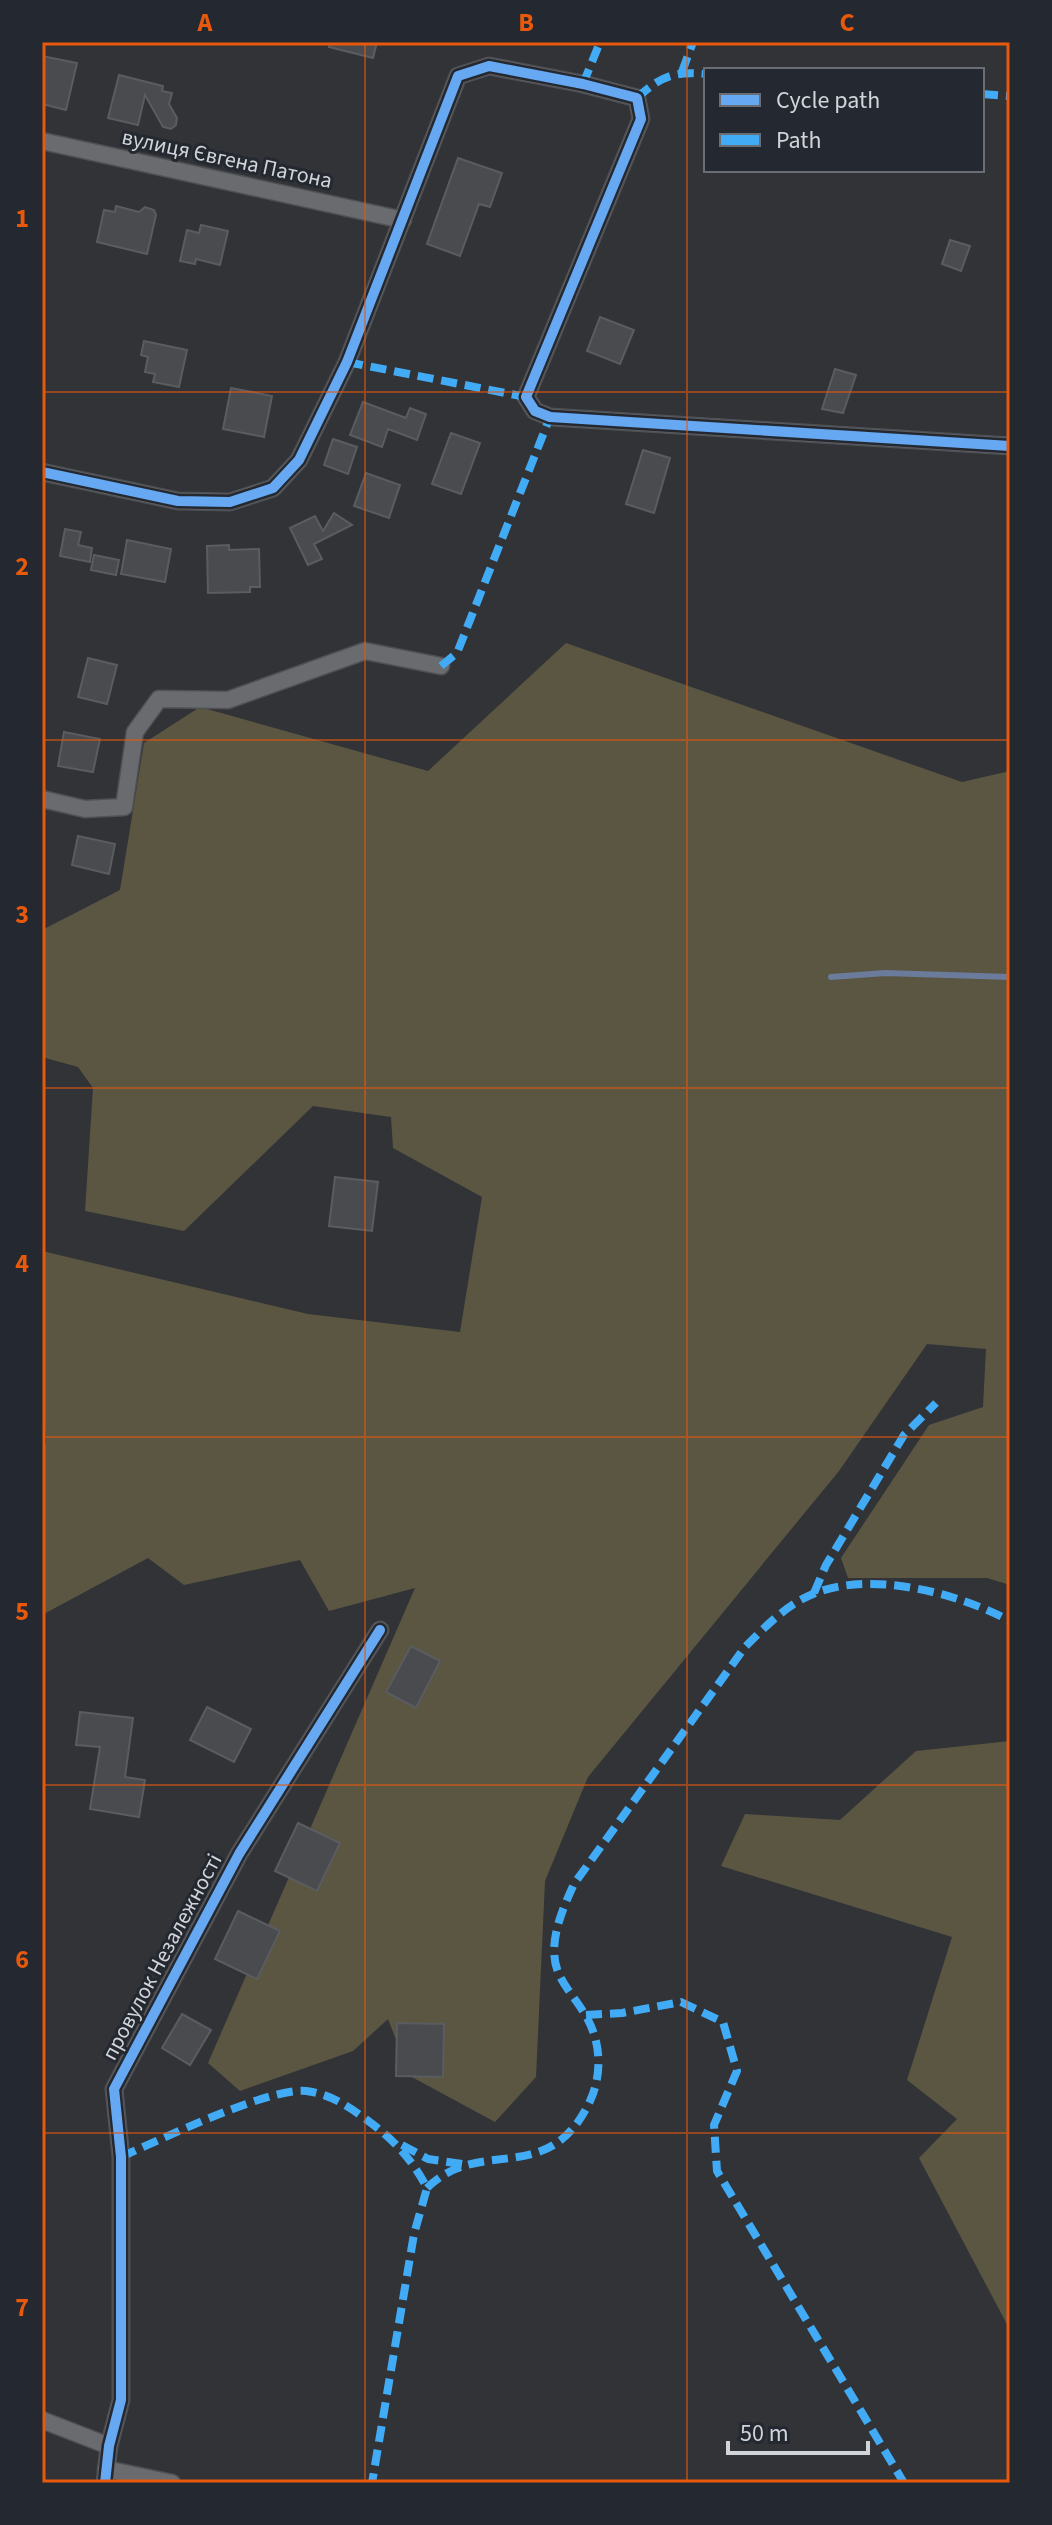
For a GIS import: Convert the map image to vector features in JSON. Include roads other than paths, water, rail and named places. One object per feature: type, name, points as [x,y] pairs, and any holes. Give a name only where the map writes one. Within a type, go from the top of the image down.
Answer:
[{"type":"street","points":[[42,472],[178,501],[230,502],[273,488],[299,460],[347,362],[458,76],[489,66],[637,98],[641,119],[526,397],[535,411],[550,417],[1010,446]]},
{"type":"street","name":"вулиця Євгена Патона","points":[[42,141],[403,220]]},
{"type":"street","points":[[42,799],[85,809],[124,807],[135,732],[159,699],[228,700],[365,651],[441,666]]},
{"type":"street","name":"провулок Незалежності","points":[[106,2476],[109,2446],[121,2400],[121,2157],[114,2089],[239,1854],[380,1630]]},
{"type":"street","points":[[42,2420],[109,2446]]},
{"type":"street","points":[[106,2476],[172,2483]]},
{"type":"waterway","points":[[831,977],[885,973],[1010,977]]}]
